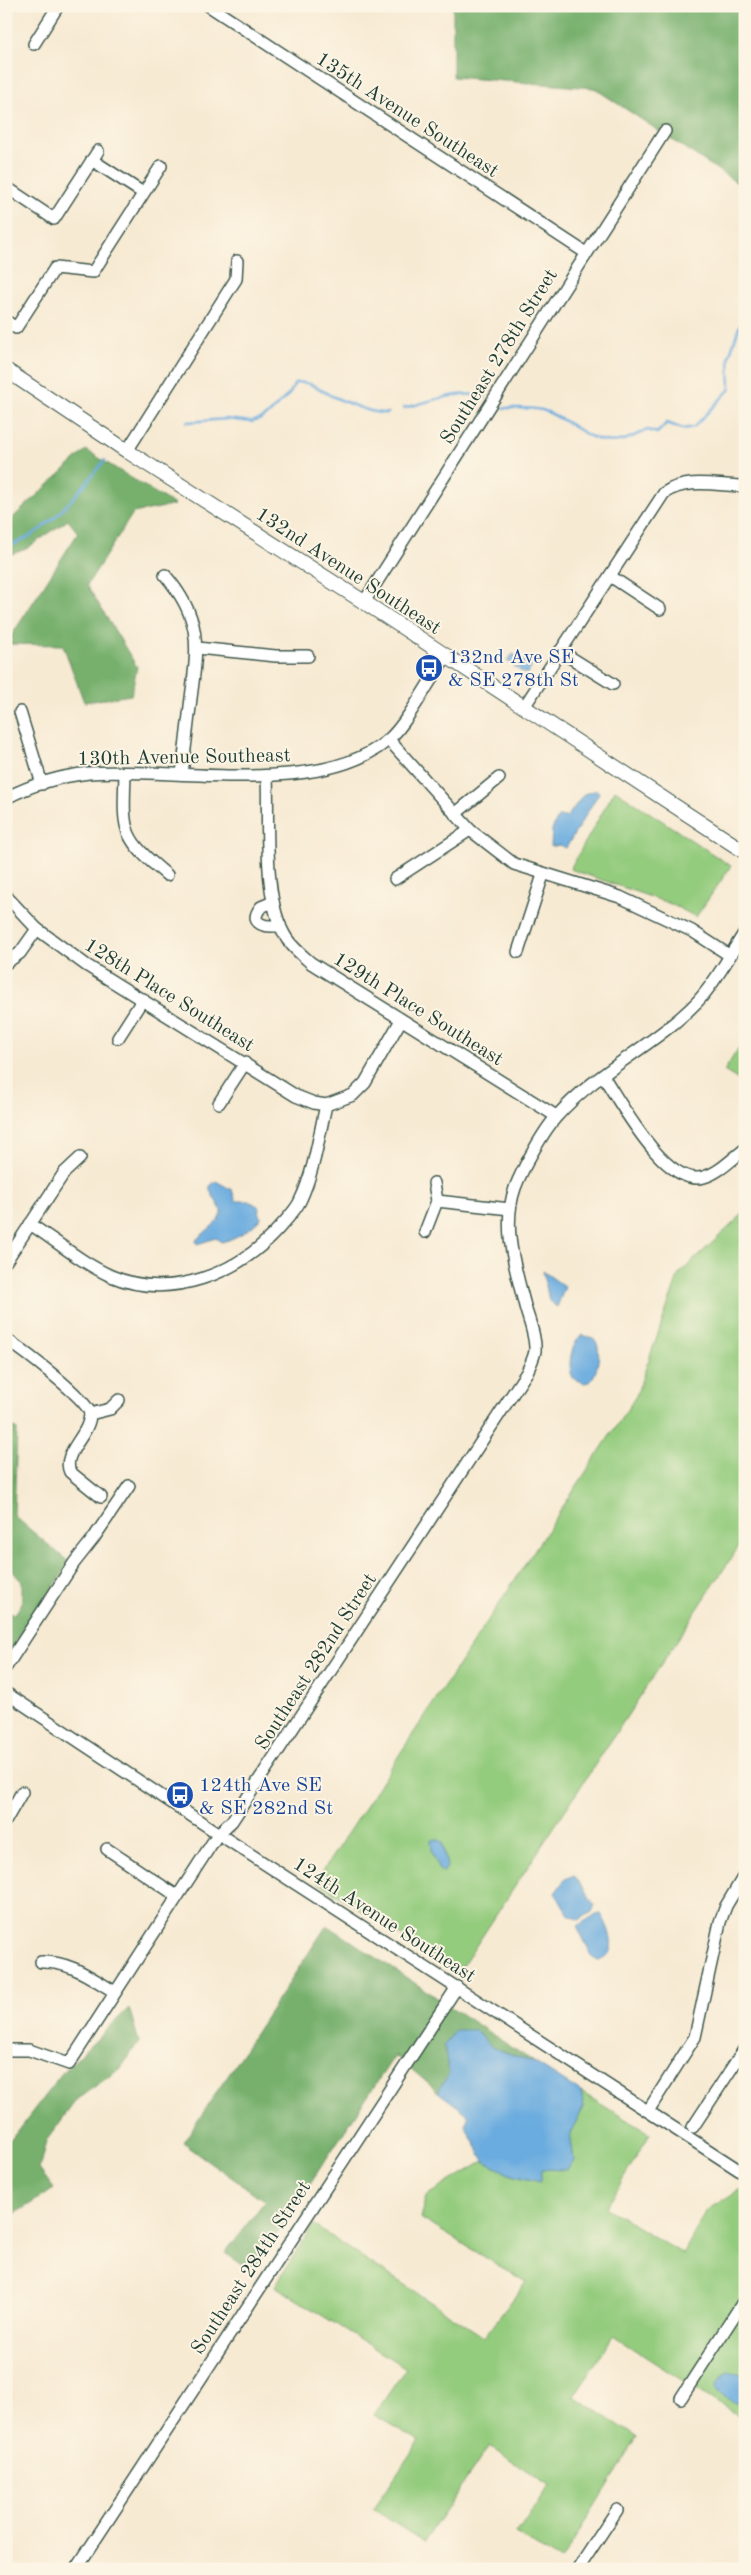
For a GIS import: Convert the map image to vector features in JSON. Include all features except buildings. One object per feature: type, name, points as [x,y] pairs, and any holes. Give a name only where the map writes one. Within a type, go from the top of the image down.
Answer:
[{"type":"main road","name":"132nd Avenue Southeast","points":[[6,370],[127,451],[364,602],[745,852]]},
{"type":"street","points":[[34,44],[58,6]]},
{"type":"street","name":"135th Avenue Southeast","points":[[209,6],[586,253]]},
{"type":"street","name":"Southeast 278th Street","points":[[364,602],[666,131]]},
{"type":"street","points":[[6,187],[54,218],[95,155],[143,193]]},
{"type":"street","points":[[6,321],[16,328],[55,268],[93,272],[161,166]]},
{"type":"street","points":[[127,451],[236,279],[238,261]]},
{"type":"street","points":[[524,708],[659,500],[671,488],[691,483],[745,486]]},
{"type":"street","points":[[165,575],[180,593],[188,609],[197,648],[182,774]]},
{"type":"street","points":[[610,576],[660,609]]},
{"type":"street","points":[[197,648],[276,656],[308,656]]},
{"type":"street","points":[[560,651],[613,684]]},
{"type":"street","points":[[446,656],[389,740],[470,830],[514,864],[543,875],[620,897],[692,931],[729,956]]},
{"type":"street","points":[[20,712],[42,784]]},
{"type":"street","name":"130th Avenue Southeast","points":[[6,798],[42,784],[90,773],[267,776],[341,766],[355,761],[389,740]]},
{"type":"street","points":[[125,774],[124,819],[128,835],[139,852],[167,875]]},
{"type":"street","points":[[267,776],[273,902],[278,921],[263,926],[257,920],[256,915],[261,907],[273,902]]},
{"type":"street","points":[[455,814],[499,778]]},
{"type":"street","points":[[395,879],[470,830]]},
{"type":"street","points":[[518,952],[543,875]]},
{"type":"street","name":"128th Place Southeast","points":[[6,896],[37,929],[86,965],[296,1096],[314,1103],[326,1105]]},
{"type":"street","name":"129th Place Southeast","points":[[278,921],[287,939],[312,963],[556,1116]]},
{"type":"street","points":[[6,962],[20,952],[37,929]]},
{"type":"street","points":[[437,1201],[510,1209],[523,1170],[556,1116],[603,1076],[685,1013],[708,989],[745,932]]},
{"type":"street","points":[[118,1038],[143,999]]},
{"type":"street","points":[[30,1224],[110,1275],[143,1284],[188,1283],[209,1278],[252,1253],[271,1237],[300,1202],[326,1105],[353,1095],[365,1084],[401,1020]]},
{"type":"street","points":[[219,1103],[245,1063]]},
{"type":"street","points":[[603,1076],[665,1163],[688,1178],[702,1178],[714,1173],[745,1149]]},
{"type":"street","points":[[6,1261],[64,1173],[80,1158]]},
{"type":"street","points":[[425,1232],[437,1201],[434,1183]]},
{"type":"street","name":"Southeast 282nd Street","points":[[6,2050],[30,2050],[69,2064],[218,1834],[232,1821],[527,1372],[535,1349],[511,1249],[510,1209]]},
{"type":"street","points":[[6,1339],[73,1392],[89,1409],[90,1414],[87,1427],[69,1458],[67,1467],[75,1479],[101,1496]]},
{"type":"street","points":[[90,1414],[110,1409],[119,1400]]},
{"type":"street","points":[[6,1667],[74,1563],[93,1540],[129,1486]]},
{"type":"street","name":"124th Avenue Southeast","points":[[6,1693],[218,1834],[745,2174]]},
{"type":"street","points":[[6,1820],[22,1792]]},
{"type":"street","points":[[107,1849],[177,1896]]},
{"type":"street","points":[[648,2111],[695,2037],[720,1922],[726,1906],[745,1874]]},
{"type":"street","points":[[41,1962],[56,1962],[69,1965],[115,1992]]},
{"type":"street","name":"Southeast 284th Street","points":[[76,2569],[457,1987]]},
{"type":"street","points":[[693,2127],[745,2048]]},
{"type":"street","points":[[681,2398],[745,2299]]},
{"type":"street","points":[[578,2569],[617,2510]]},
{"type":"green space","points":[[453,6],[734,6],[745,12],[745,188],[594,88],[453,77]]},
{"type":"green space","points":[[86,450],[175,505],[133,513],[87,585],[137,667],[131,695],[84,702],[63,645],[6,644],[78,533],[68,520],[26,549],[6,556],[6,524]]},
{"type":"green space","points":[[615,790],[731,866],[696,917],[671,904],[570,869]]},
{"type":"green space","points":[[745,1038],[745,1084],[724,1071]]},
{"type":"green space","points":[[745,1212],[745,1537],[458,1973],[316,1881],[636,1396],[679,1274]]},
{"type":"green space","points":[[6,1422],[17,1430],[14,1516],[70,1563],[6,1656],[6,1612],[15,1614],[22,1603],[22,1582],[6,1564]]},
{"type":"green space","points":[[327,1925],[537,2064],[492,2047],[474,2030],[444,2046],[449,2073],[438,2092],[395,2055],[252,2271],[225,2253],[265,2201],[183,2143]]},
{"type":"green space","points":[[129,2008],[139,2042],[120,2069],[77,2099],[46,2141],[39,2169],[54,2189],[6,2219],[6,2146],[62,2073]]},
{"type":"green space","points":[[581,2092],[650,2134],[606,2208],[683,2254],[707,2210],[742,2188],[745,2190],[745,2412],[738,2416],[613,2336],[574,2396],[637,2437],[561,2561],[516,2534],[549,2485],[489,2446],[424,2542],[373,2509],[419,2441],[374,2415],[406,2368],[275,2286],[313,2225],[484,2337],[526,2282],[420,2218],[426,2196],[484,2161],[511,2175],[540,2182],[540,2169],[574,2160],[570,2133],[584,2107]]},
{"type":"water","points":[[513,654],[532,666],[528,673],[523,673],[507,661]]},
{"type":"water","points":[[597,790],[599,793],[566,848],[559,845],[551,847],[552,830],[558,817],[567,817],[584,794]]},
{"type":"water","points":[[216,1181],[232,1190],[236,1201],[249,1201],[258,1206],[261,1218],[232,1239],[221,1242],[216,1238],[197,1244],[196,1240],[218,1221],[222,1211],[210,1191],[210,1186]]},
{"type":"water","points":[[543,1271],[565,1287],[557,1307],[549,1301]]},
{"type":"water","points":[[582,1335],[593,1338],[599,1353],[593,1378],[590,1382],[584,1383],[574,1379],[570,1369],[571,1356],[575,1344]]},
{"type":"water","points":[[436,1839],[442,1842],[447,1866],[444,1872],[439,1870],[432,1851],[431,1840]]},
{"type":"water","points":[[574,1875],[595,1905],[592,1912],[579,1920],[570,1916],[555,1893],[565,1879]]},
{"type":"water","points":[[601,1914],[610,1934],[611,1947],[605,1958],[598,1961],[593,1958],[577,1926],[595,1915]]},
{"type":"water","points":[[455,2030],[474,2030],[492,2047],[537,2064],[581,2092],[584,2107],[570,2133],[574,2160],[567,2170],[541,2169],[541,2182],[511,2175],[484,2161],[465,2125],[469,2115],[438,2092],[449,2073],[444,2046]]},
{"type":"water","points":[[727,2372],[745,2375],[745,2404],[735,2402],[717,2393],[715,2387]]},
{"type":"waterway","points":[[504,408],[542,410],[589,435],[608,441],[623,440],[648,430],[657,433],[667,423],[683,429],[694,427],[730,389],[729,357],[739,327],[745,316]]},
{"type":"waterway","points":[[187,422],[227,419],[251,422],[261,419],[270,413],[290,393],[295,383],[301,382],[315,386],[332,396],[360,408],[388,413]]},
{"type":"waterway","points":[[404,408],[455,395],[465,394],[485,397]]},
{"type":"waterway","points":[[6,547],[36,533],[49,522],[73,499],[105,460]]},
{"type":"place","name":"132nd Ave SE & SE 278th St","points":[[429,668]]},
{"type":"place","name":"124th Ave SE & SE 282nd St","points":[[180,1795]]}]
